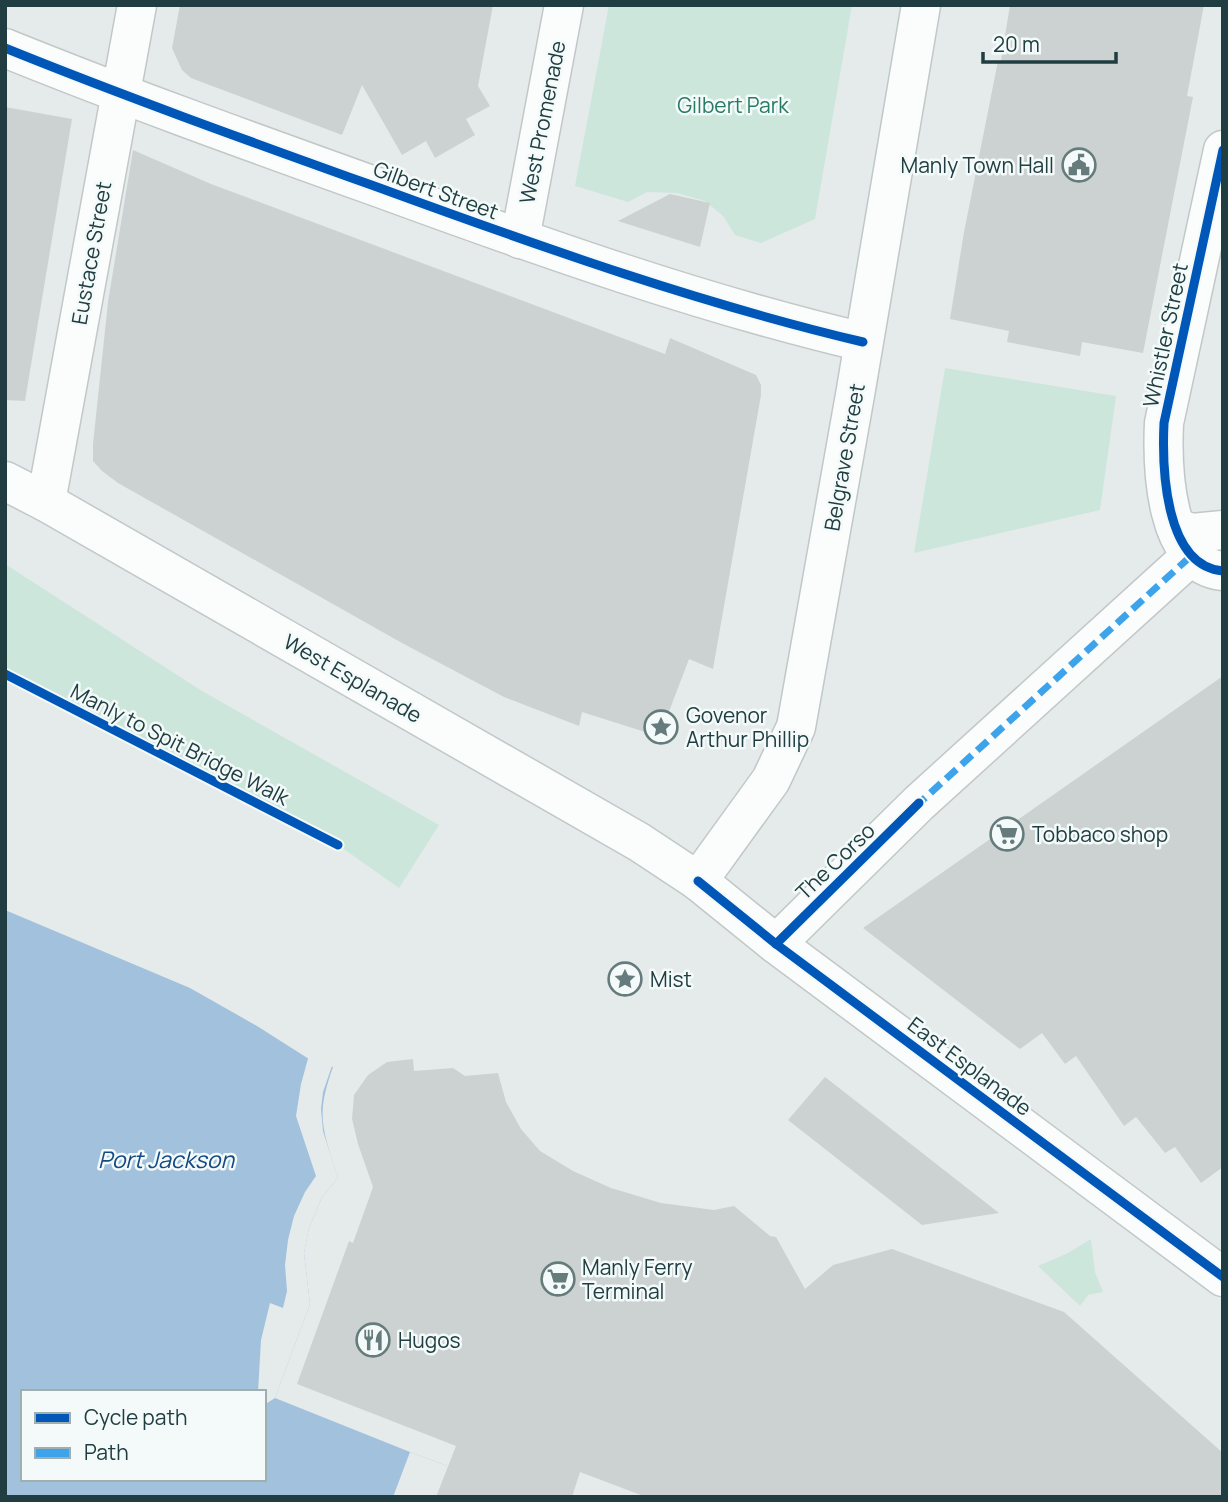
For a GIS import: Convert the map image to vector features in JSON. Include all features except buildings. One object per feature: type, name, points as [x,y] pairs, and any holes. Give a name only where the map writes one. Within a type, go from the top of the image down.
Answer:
[{"type":"street","name":"Eustace Street","points":[[46,502],[136,5]]},
{"type":"street","name":"West Promenade","points":[[520,239],[564,5]]},
{"type":"street","name":"Belgrave Street","points":[[698,881],[771,780],[796,727],[921,5]]},
{"type":"street","name":"Gilbert Street","points":[[5,48],[120,94],[520,239],[786,324],[863,342]]},
{"type":"street","name":"Whistler Street","points":[[1197,551],[1166,502],[1164,424],[1223,150]]},
{"type":"street","name":"West Esplanade","points":[[5,481],[627,835],[698,881]]},
{"type":"street","points":[[1197,551],[1192,533],[1223,530]]},
{"type":"street","name":"The Corso","points":[[776,944],[919,803],[1197,551]]},
{"type":"street","name":"East Esplanade","points":[[698,881],[776,944],[1223,1277]]},
{"type":"green space","name":"Gilbert Park","points":[[609,5],[852,5],[815,219],[761,243],[735,235],[723,216],[705,201],[677,193],[647,192],[628,202],[575,186]]},
{"type":"green space","points":[[945,368],[1116,396],[1100,510],[914,553]]},
{"type":"green space","points":[[5,564],[202,691],[439,825],[399,888],[338,845],[5,674]]},
{"type":"green space","points":[[1091,1239],[1095,1272],[1103,1292],[1088,1295],[1080,1306],[1038,1266]]},
{"type":"water","name":"Port Jackson","points":[[5,910],[190,988],[309,1059],[333,1067],[324,1099],[323,1123],[338,1178],[322,1197],[309,1228],[304,1253],[310,1304],[275,1398],[530,1497],[5,1497]]},
{"type":"pier","points":[[309,1055],[333,1063],[323,1092],[321,1109],[323,1131],[338,1178],[322,1197],[309,1228],[304,1253],[310,1304],[275,1398],[266,1404],[266,1390],[258,1390],[261,1340],[270,1303],[283,1308],[287,1291],[285,1265],[294,1216],[316,1176],[296,1116]]},
{"type":"pier","points":[[410,1452],[530,1497],[393,1497]]},
{"type":"marked path","points":[[915,807],[1192,555]]},
{"type":"cycle path","points":[[5,48],[196,121],[564,254],[683,293],[863,342]]},
{"type":"cycle path","points":[[1223,150],[1164,423],[1166,487],[1178,533],[1189,552],[1203,565],[1223,571]]},
{"type":"cycle path","name":"Manly to Spit Bridge Walk","points":[[5,674],[338,845]]},
{"type":"cycle path","points":[[776,944],[919,803]]},
{"type":"cycle path","points":[[698,881],[776,944],[1223,1277]]},
{"type":"place","name":"Manly Town Hall","points":[[1079,165]]},
{"type":"place","name":"Govenor Arthur Phillip","points":[[661,727]]},
{"type":"place","name":"Tobbaco shop","points":[[1007,834]]},
{"type":"place","name":"Mist","points":[[625,979]]},
{"type":"place","name":"Manly Ferry Terminal","points":[[558,1279]]},
{"type":"place","name":"Hugos","points":[[373,1340]]}]
